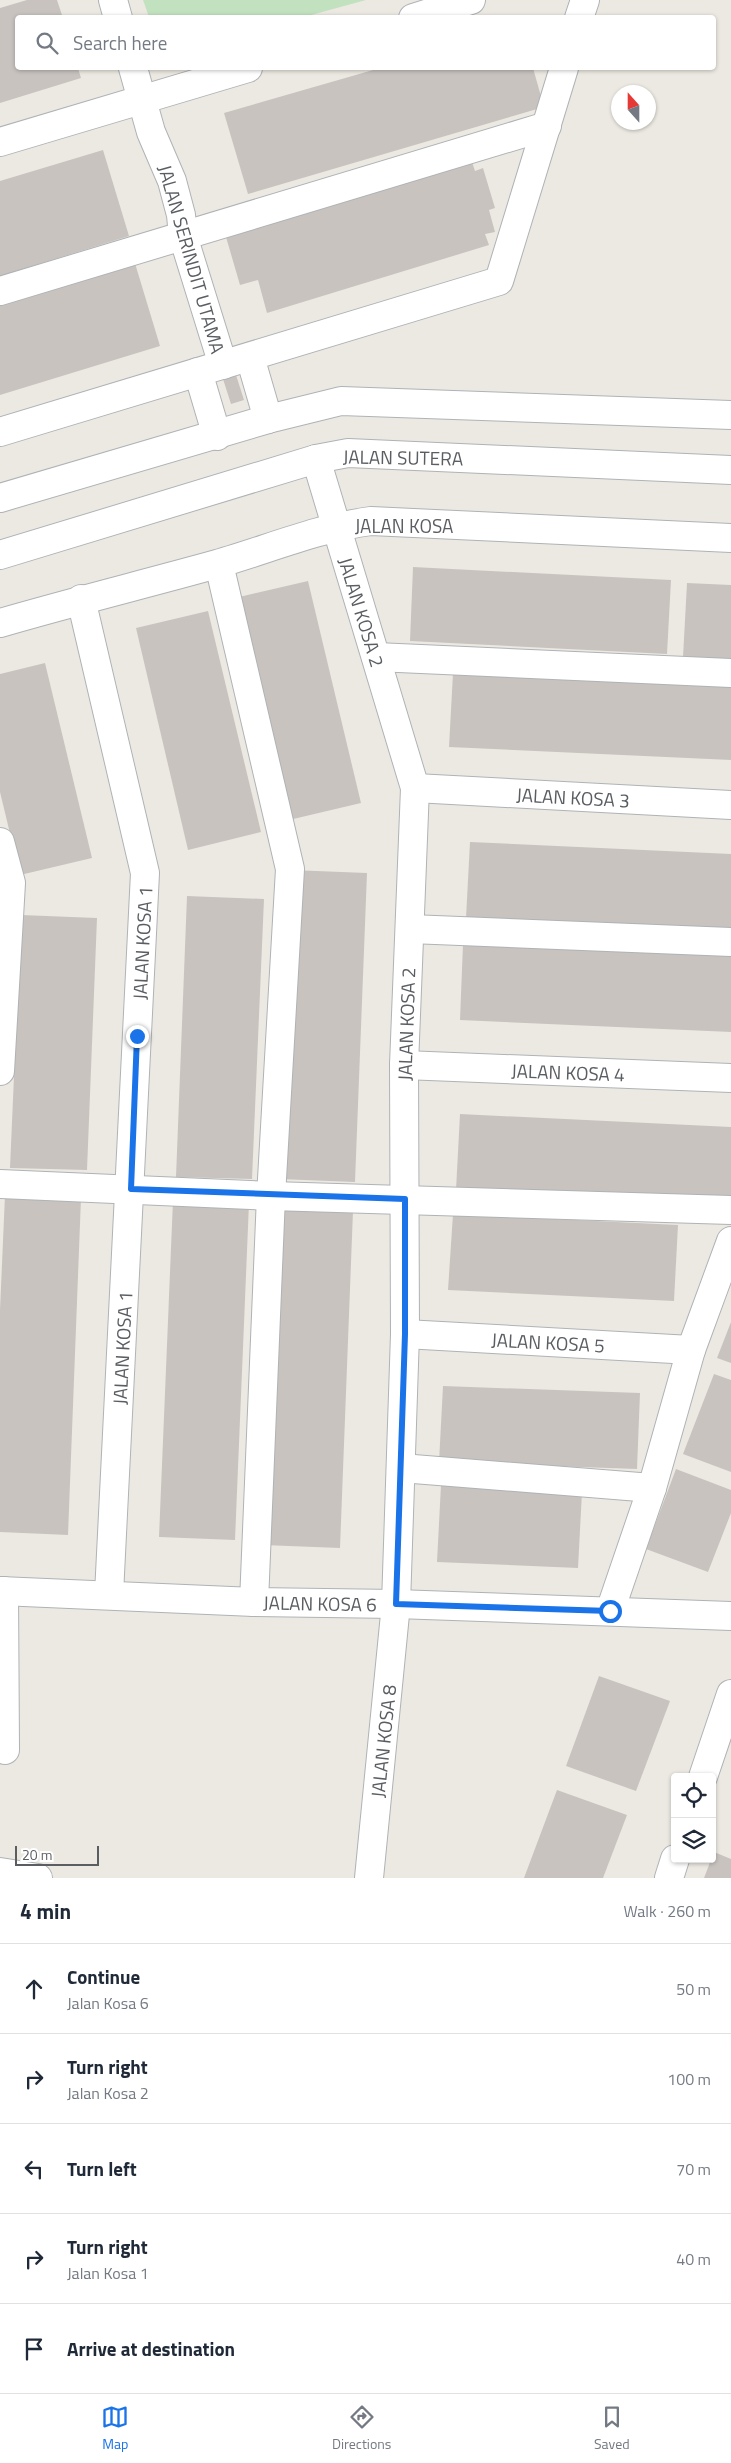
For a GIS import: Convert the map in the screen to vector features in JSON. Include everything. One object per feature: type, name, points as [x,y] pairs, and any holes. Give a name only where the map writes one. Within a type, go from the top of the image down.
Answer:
[{"type":"street","points":[[113,0],[117,15]]},
{"type":"street","points":[[423,15],[471,0]]},
{"type":"street","points":[[580,15],[585,0]]},
{"type":"street","name":"JALAN SERINDIT UTAMA","points":[[134,70],[151,132],[172,181],[181,214],[183,236],[211,369],[217,436]]},
{"type":"street","points":[[0,142],[241,70]]},
{"type":"street","points":[[0,432],[499,281],[563,70]]},
{"type":"street","points":[[0,291],[547,126]]},
{"type":"street","points":[[250,357],[268,419]]},
{"type":"street","points":[[0,498],[217,436],[268,419],[341,401],[731,415]]},
{"type":"street","name":"JALAN SUTERA","points":[[0,555],[316,459],[348,453],[731,470]]},
{"type":"street","name":"JALAN KOSA 2","points":[[316,459],[415,788],[404,1065],[405,1334],[396,1604]]},
{"type":"street","name":"JALAN KOSA","points":[[0,623],[81,599],[219,564],[336,526],[371,521],[731,538]]},
{"type":"street","points":[[219,564],[290,868],[270,1196],[254,1602]]},
{"type":"street","name":"JALAN KOSA 1","points":[[81,599],[145,873],[131,1189],[109,1594]]},
{"type":"street","points":[[376,657],[731,673]]},
{"type":"street","name":"JALAN KOSA 3","points":[[415,788],[731,805]]},
{"type":"street","points":[[0,842],[11,884],[0,1071]]},
{"type":"street","points":[[410,929],[731,942]]},
{"type":"street","name":"JALAN KOSA 4","points":[[404,1065],[731,1078]]},
{"type":"street","points":[[0,1184],[270,1196],[731,1210]]},
{"type":"street","points":[[610,1611],[652,1488],[691,1350],[731,1240]]},
{"type":"street","name":"JALAN KOSA 5","points":[[405,1334],[691,1350]]},
{"type":"street","points":[[401,1468],[652,1488]]},
{"type":"street","points":[[2,1591],[5,1750]]},
{"type":"street","name":"JALAN KOSA 6","points":[[2,1591],[109,1594],[254,1602],[396,1604],[731,1616]]},
{"type":"street","name":"JALAN KOSA 8","points":[[369,1878],[396,1604]]},
{"type":"street","points":[[704,1773],[731,1694]]},
{"type":"street","points":[[669,1878],[674,1863]]},
{"type":"street","points":[[0,1872],[38,1878]]},
{"type":"green space","points":[[143,0],[366,0],[311,15],[148,15]]},
{"type":"building","points":[[27,0],[57,0],[62,15],[15,15],[15,70],[79,70],[81,78],[0,103],[0,8]]},
{"type":"building","points":[[373,70],[534,70],[544,107],[248,194],[224,113]]},
{"type":"building","points":[[103,150],[129,236],[0,276],[0,181]]},
{"type":"building","points":[[472,162],[475,171],[483,168],[495,208],[489,210],[495,232],[485,234],[489,245],[267,313],[258,280],[240,285],[226,237]]},
{"type":"building","points":[[134,260],[160,346],[0,395],[0,300]]},
{"type":"building","points":[[236,375],[244,400],[231,404],[223,379]]},
{"type":"building","points":[[413,567],[671,580],[667,654],[410,641]]},
{"type":"building","points":[[308,581],[361,803],[289,820],[235,598]]},
{"type":"building","points":[[687,583],[731,585],[731,659],[683,657]]},
{"type":"building","points":[[208,611],[261,832],[188,850],[136,628]]},
{"type":"building","points":[[45,663],[92,858],[20,875],[0,792],[0,674]]},
{"type":"building","points":[[453,673],[731,686],[731,760],[449,747]]},
{"type":"building","points":[[470,842],[731,854],[731,931],[466,918]]},
{"type":"building","points":[[291,870],[367,873],[355,1182],[279,1179]]},
{"type":"building","points":[[187,896],[264,899],[252,1179],[176,1177]]},
{"type":"building","points":[[21,915],[97,918],[87,1170],[10,1168]]},
{"type":"building","points":[[463,944],[731,956],[731,1032],[460,1020]]},
{"type":"building","points":[[460,1114],[731,1127],[731,1203],[456,1190]]},
{"type":"building","points":[[5,1195],[81,1198],[68,1535],[0,1532],[0,1310]]},
{"type":"building","points":[[173,1200],[249,1203],[235,1540],[159,1537]]},
{"type":"building","points":[[277,1208],[353,1211],[340,1548],[263,1545]]},
{"type":"building","points":[[453,1214],[678,1225],[674,1301],[448,1290]]},
{"type":"building","points":[[731,1322],[731,1363],[717,1358]]},
{"type":"building","points":[[714,1374],[731,1380],[731,1472],[683,1454]]},
{"type":"building","points":[[443,1386],[640,1393],[637,1469],[439,1462]]},
{"type":"building","points":[[676,1469],[731,1490],[731,1513],[708,1572],[646,1549]]},
{"type":"building","points":[[441,1485],[582,1492],[578,1568],[437,1562]]},
{"type":"building","points":[[599,1676],[670,1701],[636,1791],[566,1766]]},
{"type":"building","points":[[557,1790],[627,1815],[603,1878],[524,1878]]},
{"type":"building","points":[[716,1853],[731,1859],[731,1878],[704,1878],[710,1863],[716,1863]]},
{"type":"route","points":[[137,1036],[131,1189],[270,1196],[405,1199],[405,1334],[396,1604],[610,1611]]}]
